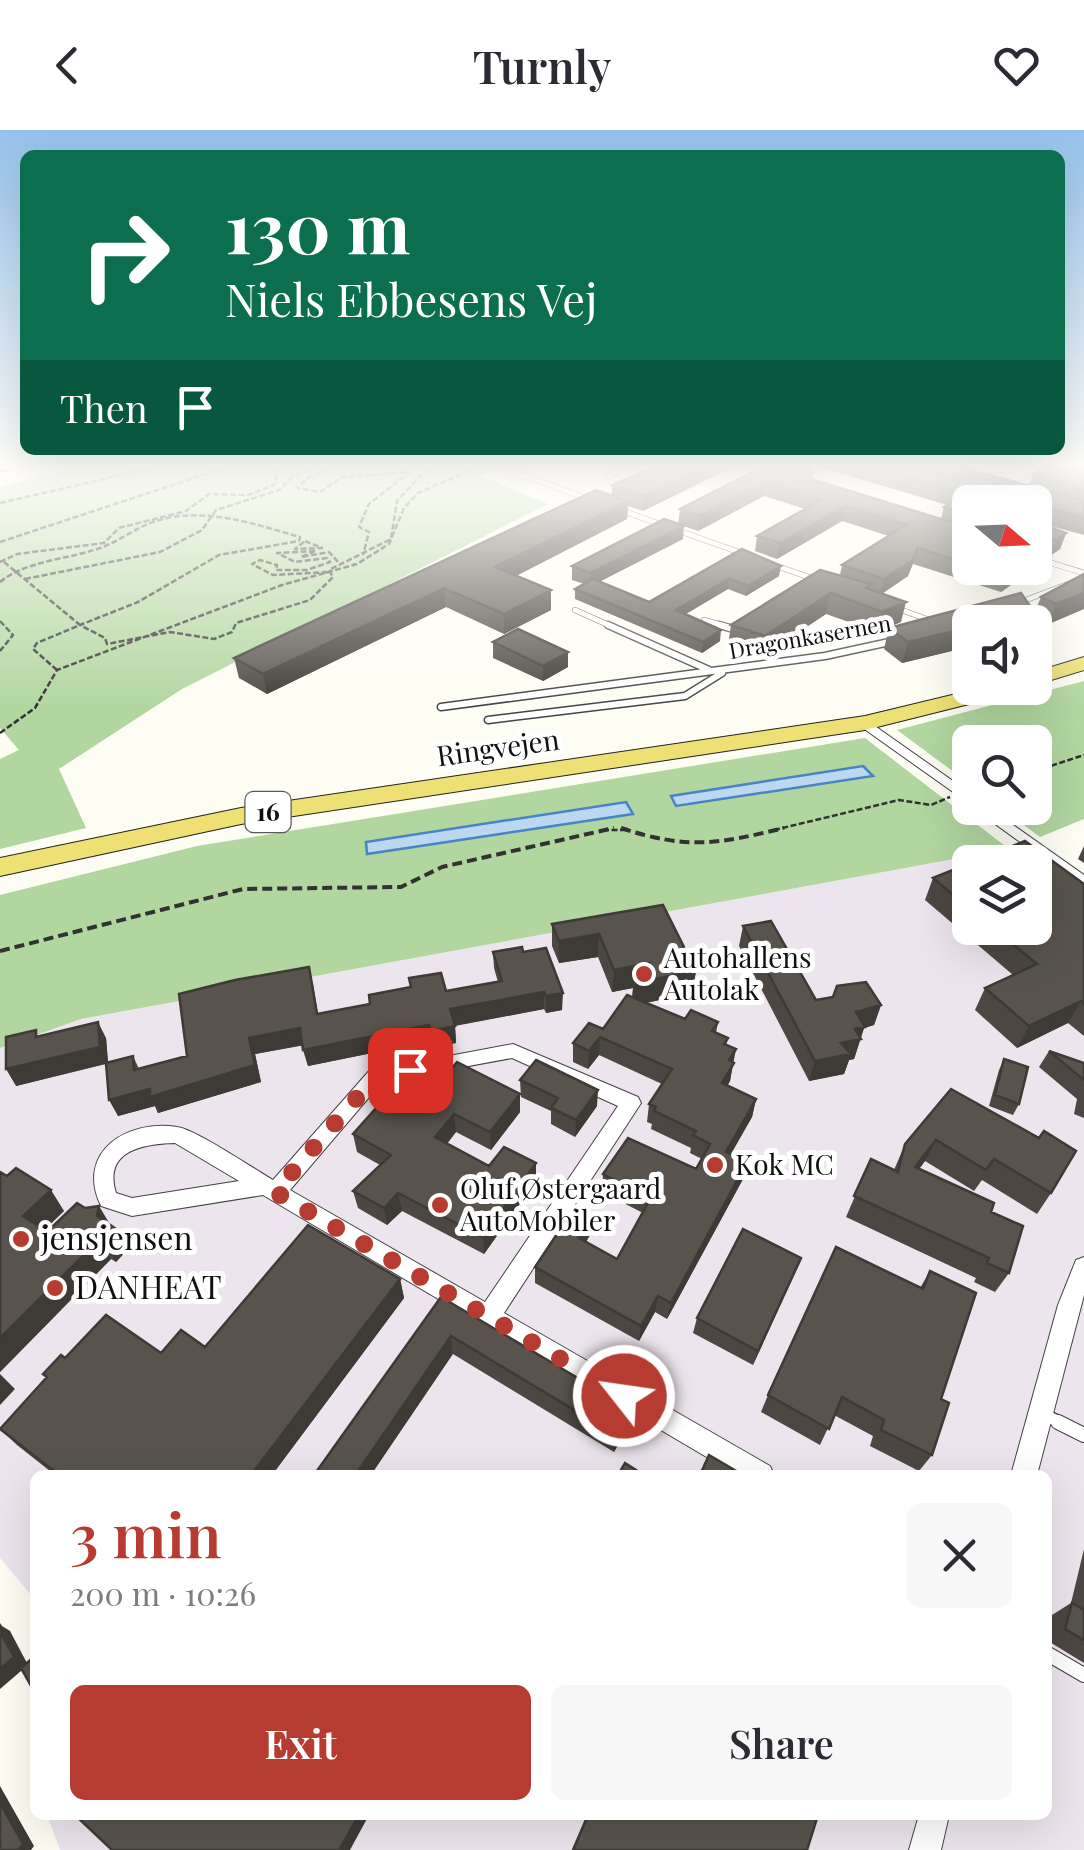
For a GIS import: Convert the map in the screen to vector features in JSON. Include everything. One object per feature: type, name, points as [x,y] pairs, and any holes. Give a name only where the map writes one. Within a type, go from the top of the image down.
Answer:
[{"type":"main road","points":[[1052,673],[1084,663]]},
{"type":"main road","name":"Ringvejen","points":[[0,867],[242,816],[866,723],[952,701]]},
{"type":"street","points":[[866,723],[952,786]]},
{"type":"street","points":[[1004,825],[1084,883]]},
{"type":"street","points":[[486,1318],[630,1103],[513,1051],[376,1076],[270,1189],[132,1207],[108,1200],[100,1184],[106,1160],[123,1144],[150,1134],[178,1135],[270,1189],[486,1318],[753,1470]]},
{"type":"street","points":[[1025,1470],[1084,1267]]},
{"type":"street","points":[[925,1850],[933,1820]]},
{"type":"lane","points":[[724,547],[818,581],[799,590]]},
{"type":"lane","points":[[1052,564],[1084,576]]},
{"type":"lane","points":[[1010,605],[1084,576]]},
{"type":"lane","name":"Dragonkasernen","points":[[887,605],[944,625],[930,630]]},
{"type":"lane","name":"Dragonkasernen","points":[[575,610],[712,672]]},
{"type":"lane","points":[[704,620],[734,632],[750,621]]},
{"type":"lane","name":"Dragonkasernen","points":[[442,708],[726,670],[902,639]]},
{"type":"lane","points":[[488,720],[685,696],[726,670]]},
{"type":"lane","points":[[1041,1413],[1084,1435]]},
{"type":"lane","points":[[1052,1656],[1084,1675]]},
{"type":"path","points":[[1,561],[16,554],[70,547]]},
{"type":"path","points":[[0,582],[14,570],[100,547]]},
{"type":"path","points":[[25,579],[169,547]]},
{"type":"path","points":[[58,670],[33,649],[37,643],[138,602],[219,555],[257,547]]},
{"type":"path","points":[[296,547],[317,550],[278,553],[295,562],[326,558],[330,562],[293,572],[276,570],[277,565],[264,560],[252,564],[273,575],[329,573],[340,563],[377,547]]},
{"type":"path","points":[[320,547],[302,558],[330,552],[340,563]]},
{"type":"path","points":[[364,555],[366,547]]},
{"type":"path","points":[[0,734],[37,708],[51,689],[58,670],[253,598],[274,585],[329,573],[369,558],[384,547]]},
{"type":"path","points":[[1,561],[80,625],[106,638],[107,644],[136,634],[185,633],[204,641],[224,637],[236,624],[310,600],[332,577],[329,573]]},
{"type":"path","points":[[0,621],[13,635],[0,651]]},
{"type":"path","points":[[1052,770],[1067,758],[1084,754]]},
{"type":"path","points":[[0,952],[242,889],[358,891],[401,887],[442,866],[618,827],[710,846],[899,800],[930,805],[952,799]]},
{"type":"shaded area","points":[[952,859],[952,945],[1052,945],[1052,920],[1084,905],[1084,1850],[60,1850],[49,1820],[1052,1820],[1052,1470],[30,1470],[30,1594],[0,1558],[0,1048],[81,1019]]},
{"type":"green space","points":[[0,547],[462,547],[182,689],[59,769],[86,828],[0,849],[0,759],[19,750],[0,728]]},
{"type":"green space","points":[[1084,681],[1084,819],[1040,837],[1024,825],[1052,825],[1052,725],[952,725],[952,771],[897,730],[992,705],[1052,705],[1052,689]]},
{"type":"green space","points":[[865,738],[952,805],[952,825],[978,825],[1004,845],[952,845],[952,859],[81,1019],[0,1048],[0,895],[197,846]]},
{"type":"water","points":[[863,766],[873,776],[676,806],[671,796]]},
{"type":"water","points":[[626,802],[633,814],[367,854],[366,842]]},
{"type":"building","points":[[473,547],[535,547],[495,567],[551,590],[504,614],[444,588],[263,674],[234,658]]},
{"type":"building","points":[[609,547],[641,547],[590,573],[572,566]]},
{"type":"building","points":[[870,547],[952,547],[952,559],[918,548],[912,561],[884,579],[842,565]]},
{"type":"building","points":[[742,549],[781,566],[748,586],[729,579],[676,610],[721,630],[703,642],[575,589],[593,579],[649,602]]},
{"type":"building","points":[[820,570],[871,584],[866,588],[906,602],[882,612],[831,593],[765,636],[731,625]]},
{"type":"building","points":[[1084,574],[1084,593],[1056,604],[1041,597]]},
{"type":"building","points":[[1021,593],[1029,605],[976,605]]},
{"type":"building","points":[[952,611],[952,632],[908,642],[889,628]]},
{"type":"building","points":[[518,629],[568,652],[543,666],[493,642]]},
{"type":"building","points":[[1052,861],[1084,884],[1084,1004],[1081,1001],[1029,1026],[985,988],[1037,964],[1014,945],[1052,945]]},
{"type":"building","points":[[952,870],[952,894],[933,878]]},
{"type":"building","points":[[663,905],[696,971],[634,983],[649,963],[614,970],[599,934],[559,941],[552,924]]},
{"type":"building","points":[[771,921],[816,1000],[833,997],[837,986],[866,982],[881,1005],[856,1012],[865,1027],[855,1029],[861,1039],[841,1043],[851,1054],[815,1061],[743,926]]},
{"type":"building","points":[[522,947],[523,952],[546,948],[563,993],[546,996],[544,992],[450,1009],[455,1026],[431,1031],[429,1025],[303,1050],[300,1028],[249,1038],[255,1065],[150,1097],[150,1089],[109,1100],[106,1063],[133,1056],[134,1070],[187,1056],[179,994],[309,967],[317,1014],[370,1004],[369,995],[411,987],[409,978],[441,973],[446,991],[502,981],[493,952]]},
{"type":"building","points":[[627,995],[685,1019],[691,1010],[718,1022],[712,1031],[728,1038],[724,1044],[736,1049],[729,1060],[734,1063],[722,1083],[756,1099],[726,1152],[747,1162],[671,1303],[658,1296],[641,1326],[535,1267],[574,1209],[592,1218],[579,1238],[617,1259],[650,1199],[603,1174],[628,1138],[696,1169],[710,1144],[693,1135],[696,1131],[654,1111],[656,1107],[649,1104],[672,1069],[600,1037],[589,1051],[573,1043],[589,1023],[603,1029]]},
{"type":"building","points":[[98,1022],[100,1047],[6,1069],[6,1037],[36,1030],[36,1037]]},
{"type":"building","points":[[1049,1051],[1084,1063],[1084,1080]]},
{"type":"building","points":[[1004,1059],[1028,1067],[1019,1104],[995,1095]]},
{"type":"building","points":[[536,1060],[598,1090],[576,1120],[551,1108],[558,1098],[520,1080]]},
{"type":"building","points":[[457,1062],[520,1094],[490,1132],[454,1114],[435,1137],[489,1166],[504,1147],[536,1163],[483,1237],[398,1193],[384,1208],[353,1191],[391,1155],[353,1134],[410,1070],[439,1084]]},
{"type":"building","points":[[951,1089],[1039,1138],[1044,1131],[1076,1151],[1051,1193],[994,1159],[986,1170],[936,1140],[915,1167],[994,1203],[991,1212],[1023,1226],[1009,1273],[987,1263],[989,1258],[854,1196],[871,1159],[898,1172],[905,1144]]},
{"type":"building","points":[[16,1168],[51,1190],[23,1216],[47,1232],[77,1203],[85,1208],[99,1206],[97,1216],[116,1229],[103,1242],[99,1240],[0,1338],[0,1172],[7,1176]]},
{"type":"building","points":[[308,1225],[400,1279],[255,1470],[53,1470],[0,1429],[47,1377],[43,1374],[61,1355],[65,1358],[106,1315],[161,1353],[181,1330],[205,1347]]},
{"type":"building","points":[[743,1229],[801,1258],[758,1351],[697,1318]]},
{"type":"building","points":[[836,1247],[923,1289],[930,1271],[976,1293],[941,1399],[949,1403],[932,1455],[881,1430],[884,1420],[842,1397],[829,1429],[768,1395]]},
{"type":"building","points":[[441,1297],[630,1409],[616,1435],[451,1336],[359,1470],[318,1470]]},
{"type":"building","points":[[709,1455],[734,1470],[702,1470]]},
{"type":"building","points":[[1072,1603],[1084,1610],[1084,1640],[1065,1629]]},
{"type":"building","points":[[0,1632],[14,1657],[0,1669]]},
{"type":"building","points":[[30,1660],[30,1684],[21,1668]]},
{"type":"building","points":[[0,1803],[23,1844],[18,1850],[0,1850]]},
{"type":"building","points":[[80,1820],[356,1820],[339,1850],[112,1850]]},
{"type":"building","points":[[586,1820],[816,1820],[807,1850],[573,1850]]},
{"type":"place","name":"Autohallens Autolak","points":[[644,974]]},
{"type":"place","name":"Kok MC","points":[[715,1165]]},
{"type":"place","name":"Oluf Østergaard AutoMobiler","points":[[440,1205]]},
{"type":"place","name":"jensjensen","points":[[21,1239]]},
{"type":"place","name":"DANHEAT","points":[[55,1288]]},
{"type":"route","points":[[410,1070],[376,1076],[275,1192],[624,1396]]}]
